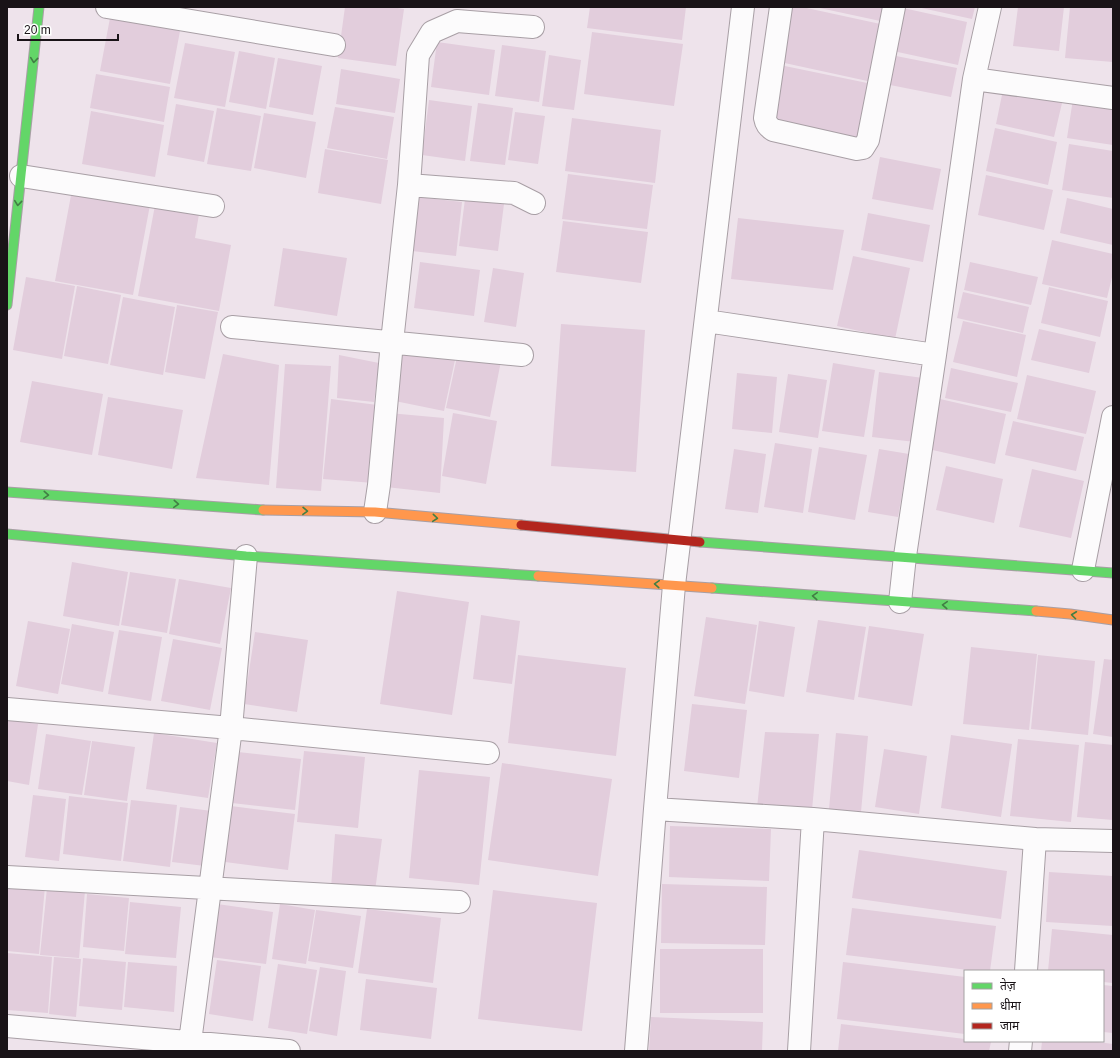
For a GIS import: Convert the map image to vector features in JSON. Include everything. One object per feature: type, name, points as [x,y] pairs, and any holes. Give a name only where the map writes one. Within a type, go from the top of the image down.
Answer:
[{"type":"street","points":[[7,305],[39,7]]},
{"type":"street","points":[[107,7],[334,45]]},
{"type":"street","points":[[636,1051],[674,585],[743,7]]},
{"type":"street","points":[[781,7],[765,118],[768,127],[773,130],[857,149],[863,148],[868,140],[894,7]]},
{"type":"street","points":[[900,602],[905,556],[974,79],[990,7]]},
{"type":"street","points":[[376,512],[409,185],[418,55],[432,32],[457,22],[533,27]]},
{"type":"street","points":[[974,79],[1113,98]]},
{"type":"street","points":[[21,176],[213,206]]},
{"type":"street","points":[[409,185],[514,193],[534,203]]},
{"type":"street","points":[[706,321],[935,355]]},
{"type":"street","points":[[232,327],[522,355]]},
{"type":"street","points":[[1082,570],[1113,417]]},
{"type":"street","points":[[7,492],[262,510],[376,512],[680,540],[1113,572]]},
{"type":"street","points":[[7,534],[246,556],[1070,614],[1113,620]]},
{"type":"street","points":[[190,1042],[231,728],[246,556]]},
{"type":"street","points":[[7,709],[231,728],[488,753]]},
{"type":"street","points":[[655,809],[813,819],[1035,839],[1113,841]]},
{"type":"street","points":[[799,1051],[813,819]]},
{"type":"street","points":[[1026,970],[1035,839]]},
{"type":"street","points":[[7,878],[459,902]]},
{"type":"street","points":[[7,1026],[289,1051]]},
{"type":"building","points":[[345,7],[391,7],[404,9],[396,66],[338,58]]},
{"type":"building","points":[[590,7],[686,7],[682,40],[587,28]]},
{"type":"building","points":[[792,7],[802,7],[885,25],[872,82],[780,62]]},
{"type":"building","points":[[815,7],[888,7],[885,22]]},
{"type":"building","points":[[917,7],[975,7],[972,19]]},
{"type":"building","points":[[1018,7],[1064,7],[1059,51],[1013,46]]},
{"type":"building","points":[[1070,7],[1113,7],[1113,62],[1065,58]]},
{"type":"building","points":[[903,8],[967,22],[958,65],[893,51]]},
{"type":"building","points":[[110,18],[180,31],[170,84],[100,71]]},
{"type":"building","points":[[592,32],[683,44],[674,106],[584,94]]},
{"type":"building","points":[[437,42],[495,50],[489,95],[431,87]]},
{"type":"building","points":[[185,43],[235,52],[225,107],[174,98]]},
{"type":"building","points":[[502,45],[546,51],[539,102],[495,96]]},
{"type":"building","points":[[239,51],[275,58],[266,109],[229,102]]},
{"type":"building","points":[[549,55],[581,60],[574,110],[542,106]]},
{"type":"building","points":[[891,55],[957,68],[951,97],[885,84]]},
{"type":"building","points":[[278,58],[322,66],[313,115],[269,107]]},
{"type":"building","points":[[780,65],[872,84],[861,139],[769,117]]},
{"type":"building","points":[[341,69],[400,79],[395,113],[336,104]]},
{"type":"building","points":[[96,74],[170,87],[164,122],[90,108]]},
{"type":"building","points":[[1003,90],[1062,103],[1054,137],[996,124]]},
{"type":"building","points":[[1073,99],[1113,105],[1113,145],[1067,138]]},
{"type":"building","points":[[429,100],[472,106],[465,161],[422,155]]},
{"type":"building","points":[[478,103],[513,108],[505,165],[470,161]]},
{"type":"building","points":[[176,104],[214,111],[204,162],[167,155]]},
{"type":"building","points":[[335,107],[394,117],[387,159],[327,148]]},
{"type":"building","points":[[217,108],[261,116],[251,171],[207,164]]},
{"type":"building","points":[[91,111],[164,125],[155,177],[82,164]]},
{"type":"building","points":[[515,112],[545,116],[538,164],[508,160]]},
{"type":"building","points":[[264,113],[316,122],[306,178],[254,168]]},
{"type":"building","points":[[572,118],[661,130],[655,183],[565,171]]},
{"type":"building","points":[[995,128],[1057,142],[1048,185],[986,171]]},
{"type":"building","points":[[1069,144],[1113,151],[1113,198],[1062,190]]},
{"type":"building","points":[[325,149],[388,160],[381,204],[318,193]]},
{"type":"building","points":[[880,157],[941,169],[933,210],[872,199]]},
{"type":"building","points":[[568,174],[653,185],[647,229],[562,219]]},
{"type":"building","points":[[986,175],[1053,190],[1044,230],[978,215]]},
{"type":"building","points":[[72,190],[150,205],[133,295],[55,281]]},
{"type":"building","points":[[418,197],[462,202],[456,256],[412,251]]},
{"type":"building","points":[[1067,198],[1113,209],[1113,245],[1060,233]]},
{"type":"building","points":[[465,199],[504,204],[498,251],[459,246]]},
{"type":"building","points":[[156,200],[200,208],[195,238],[231,245],[219,311],[138,296]]},
{"type":"building","points":[[868,213],[930,225],[923,262],[861,250]]},
{"type":"building","points":[[738,218],[844,230],[833,290],[731,279]]},
{"type":"building","points":[[563,221],[648,232],[641,283],[556,272]]},
{"type":"building","points":[[1052,240],[1113,254],[1113,273],[1107,298],[1042,284]]},
{"type":"building","points":[[283,248],[347,258],[337,316],[274,306]]},
{"type":"building","points":[[853,256],[910,268],[895,339],[837,326]]},
{"type":"building","points":[[420,262],[480,270],[474,316],[414,308]]},
{"type":"building","points":[[970,262],[1038,277],[1031,305],[964,290]]},
{"type":"building","points":[[493,268],[524,273],[516,327],[484,322]]},
{"type":"building","points":[[26,277],[75,286],[62,359],[13,350]]},
{"type":"building","points":[[77,286],[121,295],[108,364],[64,356]]},
{"type":"building","points":[[1049,287],[1108,301],[1100,337],[1041,323]]},
{"type":"building","points":[[963,292],[1029,307],[1023,333],[957,318]]},
{"type":"building","points":[[123,297],[175,307],[163,375],[110,365]]},
{"type":"building","points":[[177,305],[218,312],[205,379],[165,372]]},
{"type":"building","points":[[963,321],[1026,335],[1017,377],[953,362]]},
{"type":"building","points":[[561,324],[645,330],[636,472],[551,466]]},
{"type":"building","points":[[1039,329],[1096,342],[1089,373],[1031,360]]},
{"type":"building","points":[[400,349],[455,360],[444,411],[390,400]]},
{"type":"building","points":[[458,352],[501,361],[490,417],[446,408]]},
{"type":"building","points":[[223,354],[279,365],[269,485],[196,478]]},
{"type":"building","points":[[339,355],[379,363],[374,402],[337,398]]},
{"type":"building","points":[[833,363],[875,370],[864,437],[822,431]]},
{"type":"building","points":[[285,364],[331,366],[321,491],[276,488]]},
{"type":"building","points":[[951,368],[1018,383],[1011,412],[945,398]]},
{"type":"building","points":[[879,372],[923,378],[915,442],[872,437]]},
{"type":"building","points":[[737,373],[777,377],[772,433],[732,429]]},
{"type":"building","points":[[788,374],[827,380],[818,438],[779,432]]},
{"type":"building","points":[[1027,375],[1096,391],[1086,434],[1017,419]]},
{"type":"building","points":[[32,381],[103,394],[92,455],[20,442]]},
{"type":"building","points":[[108,397],[183,410],[172,469],[98,455]]},
{"type":"building","points":[[331,399],[385,406],[374,483],[323,479]]},
{"type":"building","points":[[940,399],[1006,414],[995,464],[928,449]]},
{"type":"building","points":[[389,413],[444,418],[440,493],[386,487]]},
{"type":"building","points":[[453,413],[497,421],[486,484],[442,476]]},
{"type":"building","points":[[1013,421],[1084,437],[1076,471],[1005,455]]},
{"type":"building","points":[[775,443],[812,449],[803,513],[764,507]]},
{"type":"building","points":[[819,447],[867,455],[855,520],[808,512]]},
{"type":"building","points":[[734,449],[766,454],[758,513],[725,509]]},
{"type":"building","points":[[879,449],[909,454],[898,517],[868,512]]},
{"type":"building","points":[[946,466],[1003,479],[994,523],[936,510]]},
{"type":"building","points":[[1032,469],[1084,481],[1071,538],[1019,527]]},
{"type":"building","points":[[72,562],[128,572],[119,626],[63,616]]},
{"type":"building","points":[[130,572],[176,579],[167,633],[121,625]]},
{"type":"building","points":[[179,579],[231,588],[220,644],[169,634]]},
{"type":"building","points":[[397,591],[469,602],[452,715],[380,704]]},
{"type":"building","points":[[481,615],[520,621],[512,684],[473,679]]},
{"type":"building","points":[[706,617],[757,625],[745,704],[694,696]]},
{"type":"building","points":[[818,620],[866,627],[854,700],[806,692]]},
{"type":"building","points":[[28,621],[70,629],[58,694],[16,686]]},
{"type":"building","points":[[759,621],[795,627],[784,697],[749,691]]},
{"type":"building","points":[[72,624],[114,632],[103,692],[61,684]]},
{"type":"building","points":[[869,626],[924,634],[912,706],[858,697]]},
{"type":"building","points":[[119,630],[162,637],[151,701],[108,694]]},
{"type":"building","points":[[255,632],[308,640],[297,712],[244,704]]},
{"type":"building","points":[[173,639],[222,648],[210,710],[161,701]]},
{"type":"building","points":[[971,647],[1037,654],[1029,730],[963,724]]},
{"type":"building","points":[[518,655],[626,668],[616,756],[508,743]]},
{"type":"building","points":[[1038,655],[1095,661],[1088,735],[1031,729]]},
{"type":"building","points":[[1104,659],[1113,660],[1113,737],[1093,734]]},
{"type":"building","points":[[692,704],[747,710],[739,778],[684,771]]},
{"type":"building","points":[[7,720],[38,724],[29,785],[7,781]]},
{"type":"building","points":[[765,732],[819,734],[812,810],[757,808]]},
{"type":"building","points":[[154,733],[217,743],[208,798],[146,789]]},
{"type":"building","points":[[836,733],[868,736],[861,812],[829,809]]},
{"type":"building","points":[[46,734],[91,741],[82,795],[38,789]]},
{"type":"building","points":[[951,735],[1012,744],[1001,817],[941,808]]},
{"type":"building","points":[[1018,739],[1079,745],[1071,822],[1010,816]]},
{"type":"building","points":[[92,741],[135,747],[127,801],[84,795]]},
{"type":"building","points":[[1085,742],[1113,745],[1113,820],[1077,817]]},
{"type":"building","points":[[884,749],[927,756],[919,814],[875,807]]},
{"type":"building","points":[[304,751],[365,757],[358,828],[297,822]]},
{"type":"building","points":[[238,752],[301,759],[295,810],[232,803]]},
{"type":"building","points":[[502,763],[612,779],[598,876],[488,860]]},
{"type":"building","points":[[419,770],[490,777],[479,885],[409,878]]},
{"type":"building","points":[[33,795],[66,799],[59,861],[25,857]]},
{"type":"building","points":[[69,796],[128,803],[121,861],[63,854]]},
{"type":"building","points":[[131,800],[177,805],[170,867],[123,861]]},
{"type":"building","points":[[231,806],[295,814],[288,870],[225,862]]},
{"type":"building","points":[[180,807],[212,811],[205,866],[172,862]]},
{"type":"building","points":[[670,826],[771,829],[769,881],[669,877]]},
{"type":"building","points":[[335,834],[382,839],[375,891],[331,888]]},
{"type":"building","points":[[859,850],[1007,871],[1001,919],[852,898]]},
{"type":"building","points":[[1049,872],[1113,876],[1113,926],[1046,922]]},
{"type":"building","points":[[7,883],[45,886],[39,954],[7,951]]},
{"type":"building","points":[[662,884],[767,887],[765,945],[661,943]]},
{"type":"building","points":[[47,888],[85,891],[79,958],[40,955]]},
{"type":"building","points":[[493,890],[597,903],[582,1031],[478,1019]]},
{"type":"building","points":[[87,894],[129,898],[124,951],[83,947]]},
{"type":"building","points":[[130,902],[181,907],[176,958],[125,954]]},
{"type":"building","points":[[217,904],[273,912],[266,964],[210,957]]},
{"type":"building","points":[[280,904],[315,910],[306,964],[272,959]]},
{"type":"building","points":[[852,908],[996,926],[990,970],[968,970],[846,955]]},
{"type":"building","points":[[367,909],[441,918],[433,983],[358,973]]},
{"type":"building","points":[[316,910],[361,916],[353,968],[308,961]]},
{"type":"building","points":[[1052,929],[1113,935],[1113,983],[1104,982],[1104,970],[1048,970]]},
{"type":"building","points":[[660,949],[763,949],[763,1013],[660,1013]]},
{"type":"building","points":[[7,953],[52,957],[48,1013],[7,1010]]},
{"type":"building","points":[[54,957],[81,959],[76,1017],[49,1014]]},
{"type":"building","points":[[83,958],[126,962],[122,1010],[79,1006]]},
{"type":"building","points":[[217,960],[261,966],[253,1021],[209,1014]]},
{"type":"building","points":[[128,962],[177,966],[174,1012],[124,1007]]},
{"type":"building","points":[[843,962],[964,977],[964,1034],[837,1019]]},
{"type":"building","points":[[278,964],[317,970],[307,1034],[268,1028]]},
{"type":"building","points":[[320,967],[346,971],[337,1036],[309,1031]]},
{"type":"building","points":[[366,979],[437,988],[431,1039],[360,1030]]},
{"type":"building","points":[[1104,985],[1113,986],[1113,1033],[1104,1032]]},
{"type":"building","points":[[651,1017],[763,1022],[762,1051],[649,1051]]},
{"type":"building","points":[[841,1024],[964,1039],[964,1042],[991,1042],[989,1051],[838,1051]]},
{"type":"building","points":[[1042,1042],[1098,1042],[1113,1044],[1113,1051],[1041,1051]]},
{"type":"traffic: fast","points":[[7,305],[39,7]]},
{"type":"traffic: fast","points":[[7,492],[263,510]]},
{"type":"traffic: fast","points":[[7,534],[246,556],[538,576]]},
{"type":"traffic: fast","points":[[700,542],[1113,573]]},
{"type":"traffic: fast","points":[[712,588],[1036,611]]},
{"type":"traffic: slow","points":[[263,510],[375,512],[521,525]]},
{"type":"traffic: slow","points":[[538,576],[712,588]]},
{"type":"traffic: slow","points":[[1036,611],[1113,620]]},
{"type":"traffic: jam","points":[[521,525],[700,542]]}]
